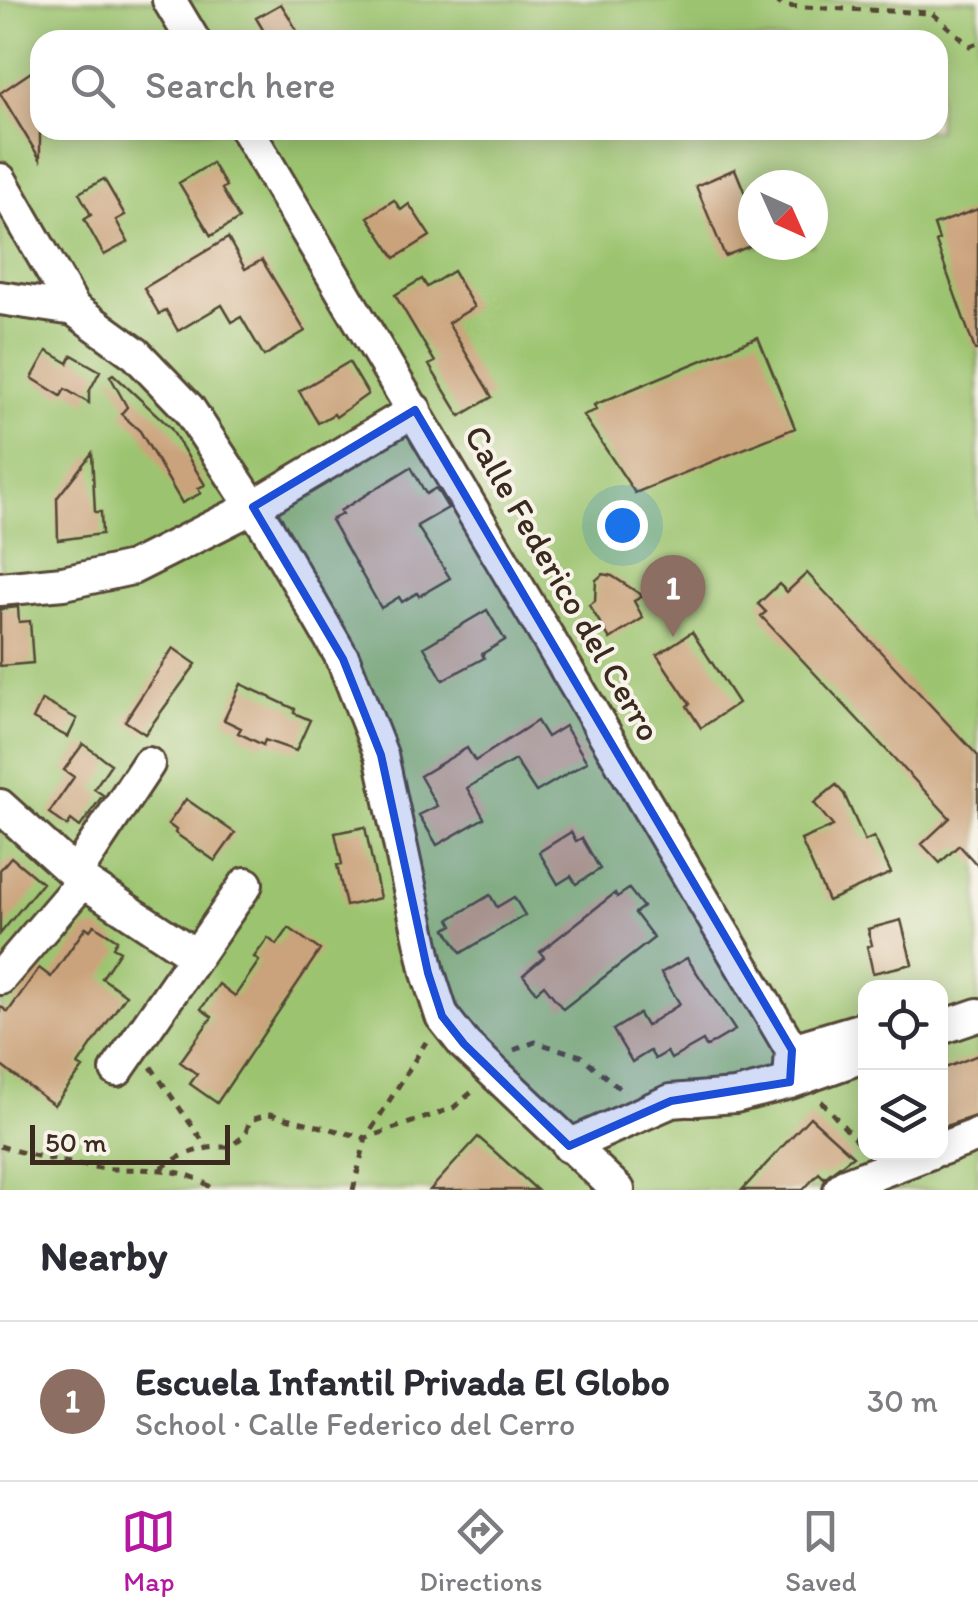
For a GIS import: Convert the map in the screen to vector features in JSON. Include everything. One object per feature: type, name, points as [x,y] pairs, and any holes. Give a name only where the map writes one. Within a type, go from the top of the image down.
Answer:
[{"type":"street","points":[[170,0],[188,30]]},
{"type":"street","name":"Calle Federico del Cerro","points":[[254,140],[799,1068]]},
{"type":"street","points":[[0,180],[74,309],[136,354],[188,408],[253,507],[342,659],[382,756],[428,973],[442,1016],[464,1044],[618,1190]]},
{"type":"street","points":[[0,298],[74,309]]},
{"type":"street","points":[[0,589],[63,583],[132,568],[253,507],[415,410]]},
{"type":"street","points":[[0,978],[79,877],[148,764]]},
{"type":"street","points":[[0,806],[79,877],[196,956]]},
{"type":"street","points":[[126,1058],[246,884]]},
{"type":"street","points":[[948,1002],[978,993]]},
{"type":"street","points":[[948,1025],[978,1015]]},
{"type":"street","points":[[569,1146],[671,1101],[735,1096],[799,1068],[858,1033]]},
{"type":"street","points":[[799,1068],[858,1057]]},
{"type":"street","points":[[948,1146],[978,1135]]},
{"type":"street","points":[[840,1190],[910,1160]]},
{"type":"path","points":[[776,0],[783,6],[932,13],[970,46],[978,43]]},
{"type":"path","points":[[353,1190],[366,1138],[442,1016]]},
{"type":"path","points":[[161,1168],[206,1146],[230,1147],[245,1135],[250,1120],[270,1114],[366,1138],[452,1108],[494,1072],[503,1055],[534,1042],[581,1056],[634,1100]]},
{"type":"path","points":[[126,1058],[206,1146]]},
{"type":"path","points":[[799,1068],[812,1091],[858,1142]]},
{"type":"path","points":[[0,1146],[102,1168],[161,1168],[202,1180],[214,1190]]},
{"type":"highlighted area","points":[[415,410],[792,1050],[790,1082],[671,1101],[569,1146],[464,1044],[442,1016],[428,973],[381,755],[343,659],[253,507]]},
{"type":"green space","points":[[0,0],[978,0],[978,1190],[0,1190]]},
{"type":"building","points":[[281,4],[296,30],[263,30],[256,18]]},
{"type":"building","points":[[30,73],[30,140],[40,140],[40,159],[0,93]]},
{"type":"building","points":[[212,163],[239,219],[211,236],[179,183]]},
{"type":"building","points":[[735,169],[738,251],[725,256],[696,186]]},
{"type":"building","points":[[104,179],[125,215],[116,220],[128,242],[104,255],[84,219],[91,215],[79,193]]},
{"type":"building","points":[[394,200],[401,210],[409,204],[430,236],[395,258],[368,217]]},
{"type":"building","points":[[978,209],[975,350],[936,242],[939,240],[934,225]]},
{"type":"building","points":[[228,238],[245,269],[262,260],[305,331],[264,356],[241,317],[232,322],[222,305],[178,331],[166,310],[159,314],[144,288]]},
{"type":"building","points":[[453,271],[474,307],[448,323],[492,397],[460,416],[429,365],[435,362],[395,295],[422,279],[427,287]]},
{"type":"building","points":[[758,337],[795,428],[635,493],[583,415],[596,410],[594,405]]},
{"type":"building","points":[[47,351],[68,363],[72,355],[100,371],[89,392],[89,403],[65,389],[61,396],[32,378]]},
{"type":"building","points":[[349,362],[368,394],[336,417],[334,414],[318,423],[299,391]]},
{"type":"building","points":[[113,374],[170,427],[205,485],[198,488],[201,493],[182,503],[140,431],[121,414],[127,407],[110,376]]},
{"type":"building","points":[[92,453],[95,512],[101,512],[102,534],[58,540],[57,498]]},
{"type":"building","points":[[411,467],[426,494],[436,488],[448,508],[417,526],[450,578],[419,596],[417,593],[402,602],[399,597],[381,608],[331,520]]},
{"type":"building","points":[[807,573],[978,756],[978,866],[959,845],[940,863],[922,844],[950,818],[761,616],[766,612],[758,604],[779,584],[787,592]]},
{"type":"building","points":[[603,574],[643,596],[634,601],[643,618],[610,639],[589,605],[595,601],[596,580]]},
{"type":"building","points":[[18,607],[19,622],[30,621],[33,663],[0,666],[0,609]]},
{"type":"building","points":[[487,610],[505,640],[482,654],[484,658],[443,680],[424,647]]},
{"type":"building","points":[[692,632],[738,703],[701,728],[657,655]]},
{"type":"building","points":[[173,648],[196,664],[145,734],[125,721]]},
{"type":"building","points":[[241,684],[310,720],[296,751],[265,740],[263,745],[238,733],[241,728],[224,720]]},
{"type":"building","points":[[42,700],[77,719],[68,737],[33,719]]},
{"type":"building","points":[[537,721],[547,737],[565,726],[587,762],[536,792],[515,760],[467,788],[484,818],[437,845],[419,815],[437,806],[420,776],[467,748],[475,761]]},
{"type":"building","points":[[83,744],[111,764],[94,789],[103,795],[80,827],[71,820],[67,826],[49,813],[74,777],[64,770]]},
{"type":"building","points":[[836,785],[865,841],[874,837],[891,873],[828,901],[801,840],[833,826],[814,803]]},
{"type":"building","points":[[186,799],[235,833],[215,861],[168,824]]},
{"type":"building","points":[[365,827],[380,898],[346,906],[335,833]]},
{"type":"building","points":[[571,832],[576,841],[582,838],[600,869],[576,884],[571,876],[558,884],[539,852]]},
{"type":"building","points":[[11,857],[42,883],[0,934],[0,870]]},
{"type":"building","points":[[629,889],[643,907],[635,913],[654,938],[563,1009],[544,985],[536,992],[523,975],[544,957],[540,952],[615,893],[617,897]]},
{"type":"building","points":[[490,895],[497,907],[514,897],[525,915],[461,953],[446,929],[453,925],[450,919]]},
{"type":"building","points":[[901,920],[912,964],[873,973],[868,929]]},
{"type":"building","points":[[94,925],[117,940],[113,947],[120,951],[102,978],[126,995],[78,1065],[83,1068],[54,1105],[0,1065],[0,1006],[8,1012],[39,968],[51,977],[86,927],[90,930]]},
{"type":"building","points":[[289,928],[320,950],[217,1103],[190,1084],[197,1074],[180,1062],[212,1017],[201,1009],[219,984],[235,996],[259,961],[254,957],[268,938],[277,945]]},
{"type":"building","points":[[687,958],[735,1030],[706,1047],[703,1041],[671,1059],[667,1052],[655,1059],[650,1051],[632,1062],[613,1030],[639,1014],[646,1026],[680,1004],[661,973]]},
{"type":"building","points":[[978,1055],[978,1115],[948,1125],[948,1070]]},
{"type":"building","points":[[810,1117],[853,1156],[824,1178],[819,1173],[803,1190],[742,1190]]},
{"type":"building","points":[[478,1137],[494,1151],[537,1190],[430,1190]]},
{"type":"place","name":"Escuela Infantil Privada El Globo","points":[[673,637]]}]
